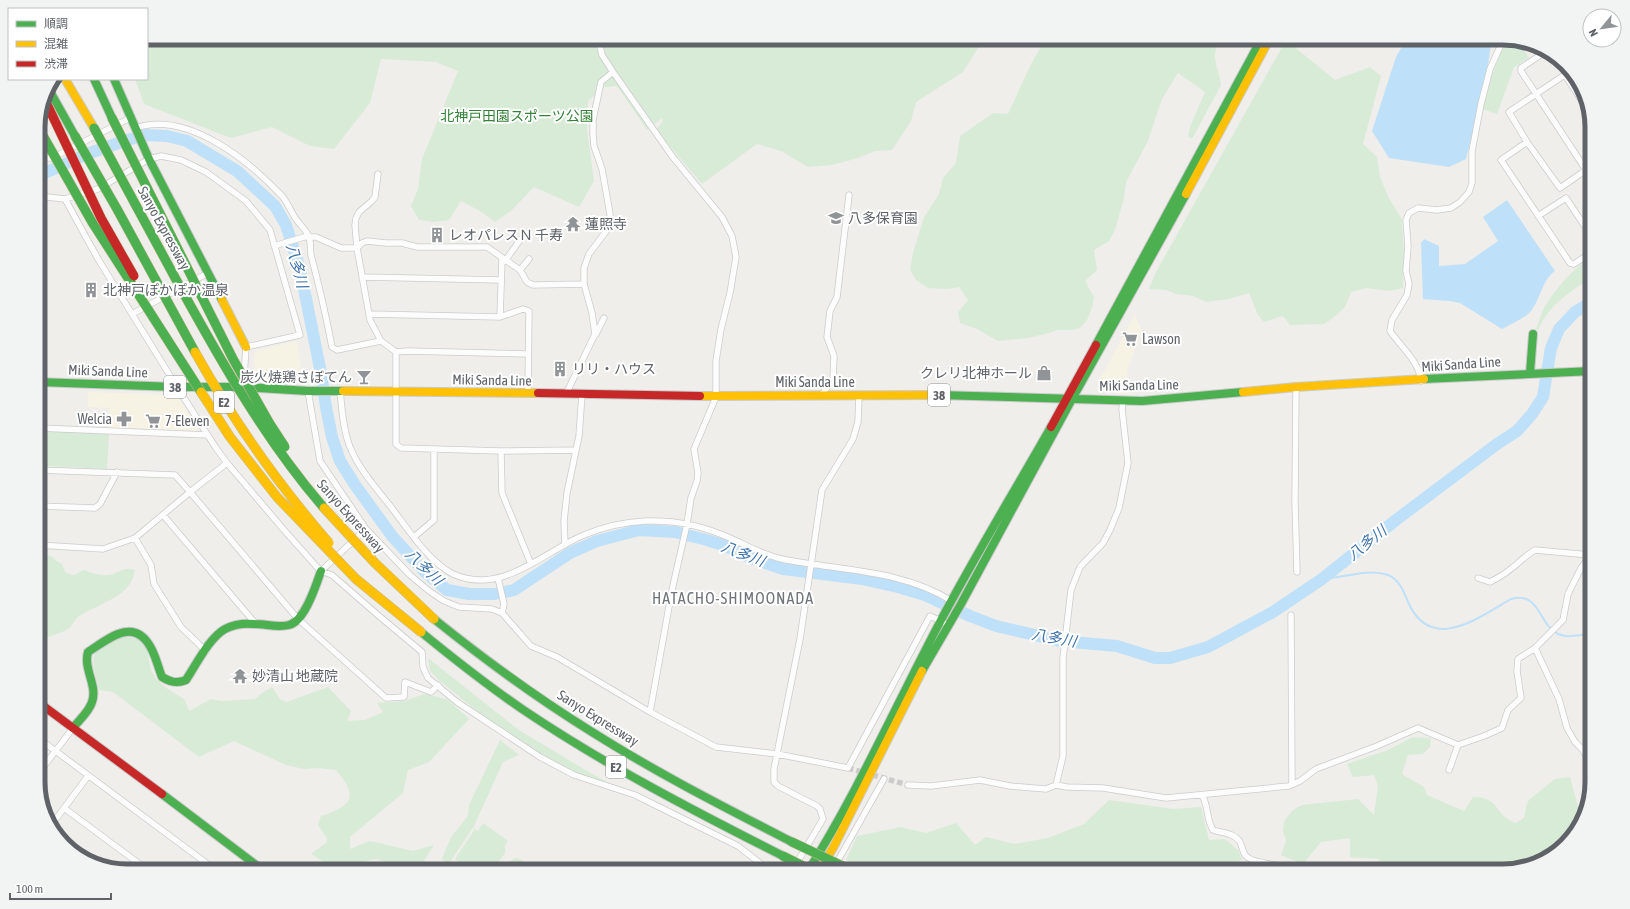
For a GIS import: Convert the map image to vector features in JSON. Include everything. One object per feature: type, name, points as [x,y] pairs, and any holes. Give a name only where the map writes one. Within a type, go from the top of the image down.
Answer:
[{"type":"main road","points":[[1069,399],[1258,45]]},
{"type":"main road","points":[[812,864],[825,844],[957,602],[1005,509],[1149,263],[1266,45]]},
{"type":"main road","name":"Sanyo Expressway","points":[[66,80],[94,128],[208,338],[259,422],[284,458],[339,526],[400,589],[468,646],[532,693],[614,746],[708,799],[838,864]]},
{"type":"main road","points":[[94,80],[233,359],[270,424],[315,489],[342,524],[401,587],[434,619]]},
{"type":"main road","points":[[114,80],[149,159],[246,347]]},
{"type":"main road","name":"E2","points":[[52,95],[200,361],[221,397],[264,462],[301,511],[334,549],[360,576],[421,632]]},
{"type":"main road","name":"E2","points":[[48,106],[101,218],[184,367],[230,437],[253,468],[302,524],[356,579],[458,662],[521,708],[605,761],[702,815],[799,864]]},
{"type":"main road","points":[[45,139],[92,222],[184,367]]},
{"type":"main road","points":[[1533,334],[1534,373]]},
{"type":"main road","name":"Miki Sanda Line","points":[[45,382],[177,387],[244,387],[310,391],[716,397],[968,395],[1123,401],[1172,400],[1296,387],[1585,371]]},
{"type":"main road","points":[[73,728],[90,706],[93,698],[86,661],[87,654],[120,632],[135,634],[147,640],[152,649],[162,677],[177,683],[182,683],[186,680],[216,638],[224,630],[234,626],[255,623],[290,625],[298,619],[305,609],[321,571]]},
{"type":"main road","points":[[823,864],[833,848],[945,623]]},
{"type":"main road","points":[[45,707],[255,864]]},
{"type":"street","points":[[600,45],[602,55],[613,72],[672,156],[722,217],[732,236],[736,257],[730,293],[720,329],[716,361],[716,397],[694,449],[698,481],[691,498],[687,524],[672,590],[650,712]]},
{"type":"street","points":[[1421,381],[1420,372],[1413,360],[1390,331],[1392,320],[1407,295],[1410,284],[1406,271],[1408,246],[1406,220],[1409,213],[1418,208],[1437,210],[1451,208],[1460,202],[1469,192],[1472,183],[1472,151],[1481,104],[1490,69],[1501,45]]},
{"type":"street","points":[[1541,55],[1521,68],[1521,71],[1585,168]]},
{"type":"street","points":[[595,334],[592,313],[584,284],[584,268],[589,254],[610,226],[610,214],[602,169],[594,146],[593,120],[601,82],[613,72]]},
{"type":"street","points":[[1565,74],[1509,112],[1527,142],[1560,188],[1585,171]]},
{"type":"street","points":[[45,158],[52,158],[130,118]]},
{"type":"street","points":[[135,128],[160,123],[179,127],[211,138],[243,160],[283,197],[307,237],[319,284],[332,347],[337,350],[382,341]]},
{"type":"street","points":[[1527,142],[1501,160],[1570,263],[1574,264],[1585,257]]},
{"type":"street","points":[[45,197],[65,199],[98,189],[149,159],[161,156],[181,160],[206,172],[246,201],[270,230],[276,245],[300,335],[246,347],[244,387]]},
{"type":"street","points":[[378,174],[375,197],[358,212],[356,218],[357,248],[370,320],[382,341],[396,352],[528,354]]},
{"type":"street","points":[[821,396],[833,379],[834,356],[827,337],[830,311],[838,297],[849,195]]},
{"type":"street","points":[[1538,216],[1566,198],[1585,226]]},
{"type":"street","points":[[65,199],[98,259],[177,387],[227,463],[302,552],[321,571],[332,575],[422,652],[423,667],[428,678],[457,702],[540,757],[574,775],[635,795],[738,846],[761,864]]},
{"type":"street","points":[[276,245],[316,236],[341,248],[357,248],[362,243],[367,241],[402,243],[417,247],[487,247],[520,270],[527,282],[533,285],[584,284]]},
{"type":"street","points":[[500,317],[501,280],[504,260],[520,240]]},
{"type":"street","points":[[520,270],[529,259]]},
{"type":"street","points":[[132,314],[208,273]]},
{"type":"street","points":[[362,277],[501,280]]},
{"type":"street","points":[[369,314],[500,317],[523,309],[529,311],[528,394]]},
{"type":"street","points":[[566,394],[604,318]]},
{"type":"street","points":[[396,352],[396,444],[401,448],[501,451],[576,450]]},
{"type":"street","points":[[1296,387],[1295,501],[1297,572]]},
{"type":"street","points":[[310,391],[320,461],[366,529],[410,575],[444,601],[459,607],[492,609],[502,613],[531,646],[557,657],[650,712],[716,747],[777,754],[848,768],[930,616],[945,623]]},
{"type":"street","points":[[339,391],[346,434],[350,447],[363,469],[414,537],[429,554],[453,574],[471,579],[487,580],[498,578],[517,573],[565,545],[591,532],[628,523],[663,521],[687,524],[730,538],[764,554],[782,559],[890,576],[931,590],[957,602]]},
{"type":"street","points":[[565,545],[564,521],[567,493],[579,436],[582,394]]},
{"type":"street","points":[[796,864],[823,819],[817,806],[778,786],[774,782],[774,769],[800,639],[822,490],[853,439],[858,422],[859,396]]},
{"type":"street","points":[[1056,785],[1062,756],[1063,658],[1071,590],[1080,567],[1103,543],[1119,508],[1128,463],[1122,409],[1123,401]]},
{"type":"street","points":[[45,428],[208,435]]},
{"type":"street","points":[[414,537],[434,520],[434,449]]},
{"type":"street","points":[[501,451],[502,493],[531,564]]},
{"type":"street","points":[[45,545],[103,549],[135,538],[227,463]]},
{"type":"street","points":[[45,470],[175,475],[298,619],[386,698],[404,697],[405,682],[431,692],[438,685]]},
{"type":"street","points":[[45,506],[95,508],[100,504],[118,472]]},
{"type":"street","points":[[163,515],[255,623]]},
{"type":"street","points":[[321,571],[366,529]]},
{"type":"street","points":[[135,538],[151,565],[154,584],[181,627],[206,651]]},
{"type":"street","points":[[1478,578],[1490,582],[1513,568],[1528,554],[1535,550],[1585,554]]},
{"type":"street","points":[[908,785],[931,786],[980,780],[1010,786],[1046,789],[1056,785],[1067,787],[1103,788],[1166,798],[1276,787],[1292,784],[1300,781],[1316,769],[1378,746],[1418,728],[1458,745],[1502,728],[1508,710],[1521,698],[1518,659],[1535,648],[1563,620],[1568,594],[1575,579],[1585,564]]},
{"type":"street","points":[[498,578],[504,604],[502,613]]},
{"type":"street","points":[[1291,616],[1292,784]]},
{"type":"street","points":[[1535,648],[1559,699],[1567,728],[1575,742],[1585,754]]},
{"type":"street","points":[[45,765],[73,728]]},
{"type":"street","points":[[45,743],[207,864]]},
{"type":"street","points":[[1449,770],[1458,745]]},
{"type":"street","points":[[55,821],[88,776]]},
{"type":"street","points":[[836,864],[884,779]]},
{"type":"street","points":[[1202,795],[1208,808],[1209,823],[1213,830],[1235,836],[1240,841],[1246,856],[1251,859],[1271,864]]},
{"type":"street","points":[[64,808],[140,864]]},
{"type":"shaded area","points":[[1135,315],[1142,332],[1127,370],[1128,390],[1130,394],[1117,394],[1115,388],[1099,381]]},
{"type":"shaded area","points":[[297,341],[303,382],[259,382],[255,378],[254,354],[256,351]]},
{"type":"shaded area","points":[[88,392],[176,395],[198,427],[196,431],[109,428],[110,408],[88,407]]},
{"type":"green space","name":"北神戸田園スポーツ公園","points":[[148,45],[980,45],[963,72],[916,102],[911,121],[892,150],[875,151],[855,159],[831,165],[808,167],[781,151],[757,144],[702,184],[656,130],[663,121],[662,118],[647,130],[617,86],[604,87],[588,101],[587,130],[594,181],[579,207],[534,187],[512,210],[495,222],[480,211],[461,201],[449,220],[434,222],[419,220],[411,206],[418,189],[422,159],[458,71],[436,62],[381,59],[370,103],[334,149],[310,146],[272,127],[231,138],[144,104],[135,80],[148,80]]},
{"type":"green space","points":[[1042,45],[1130,45],[1169,47],[1171,45],[1217,45],[1215,57],[1221,85],[1192,139],[1188,137],[1190,127],[1205,92],[1178,73],[1162,99],[1148,141],[1126,182],[1124,198],[1115,230],[1109,241],[1094,250],[1097,270],[1085,281],[1094,297],[1092,308],[1087,320],[1080,328],[1071,330],[1057,330],[1028,338],[998,341],[977,329],[960,323],[958,312],[968,300],[959,287],[948,289],[928,288],[916,280],[910,270],[913,253],[924,217],[939,194],[943,178],[956,163],[960,136],[993,113],[1008,114],[1031,64]]},
{"type":"green space","points":[[1283,45],[1292,45],[1335,80],[1370,67],[1381,76],[1363,144],[1377,157],[1380,177],[1388,196],[1402,220],[1404,256],[1403,288],[1390,291],[1366,288],[1351,292],[1345,307],[1324,324],[1290,325],[1283,316],[1264,322],[1258,315],[1249,293],[1229,299],[1207,302],[1193,296],[1176,294],[1166,290],[1149,289],[1156,272]]},
{"type":"green space","points":[[1504,45],[1523,48],[1529,58],[1514,67],[1497,114],[1482,109],[1491,77]]},
{"type":"green space","points":[[1585,261],[1585,282],[1560,300],[1547,314],[1538,331],[1536,329],[1545,306],[1560,285]]},
{"type":"green space","points":[[45,432],[109,434],[107,469],[45,466]]},
{"type":"green space","points":[[45,555],[51,556],[62,564],[65,572],[72,575],[85,570],[91,573],[110,575],[125,569],[135,570],[127,587],[120,593],[112,599],[78,617],[68,629],[45,638]]},
{"type":"green space","points":[[124,637],[134,638],[145,644],[153,674],[164,686],[185,700],[189,711],[211,699],[222,701],[255,699],[272,687],[280,699],[287,702],[328,687],[351,711],[347,721],[365,720],[383,712],[377,703],[405,701],[424,694],[447,699],[469,719],[429,762],[408,770],[403,793],[350,837],[350,849],[370,841],[413,851],[434,845],[422,864],[391,864],[376,859],[353,864],[327,864],[311,854],[327,842],[327,838],[318,825],[321,816],[339,809],[349,800],[350,794],[348,788],[336,770],[319,768],[304,769],[286,765],[234,741],[199,757],[113,692],[99,690],[94,668],[94,656],[97,651]]},
{"type":"green space","points":[[428,658],[519,730],[592,774],[628,793],[569,772],[499,729],[441,682],[430,671]]},
{"type":"green space","points":[[1413,737],[1431,738],[1430,747],[1423,754],[1408,755],[1402,774],[1424,787],[1427,795],[1464,811],[1473,797],[1482,798],[1493,803],[1504,816],[1516,823],[1524,818],[1527,803],[1530,799],[1555,779],[1570,777],[1579,813],[1568,832],[1553,847],[1534,858],[1514,863],[1379,864],[1379,859],[1350,857],[1350,838],[1321,842],[1303,864],[1281,855],[1286,841],[1283,831],[1284,821],[1293,810],[1302,805],[1358,799],[1374,815],[1378,786],[1374,775],[1353,777],[1347,764],[1388,750]]},
{"type":"green space","points":[[500,740],[519,755],[503,762],[474,826],[449,864],[447,864],[442,859],[451,837],[468,816],[469,805]]},
{"type":"green space","points":[[1109,800],[1173,809],[1201,807],[1209,840],[1225,839],[1238,850],[1242,859],[1234,864],[855,864],[846,860],[857,836],[901,827],[926,833],[956,823],[975,845],[986,837],[1014,844],[1048,838],[1084,824]]},
{"type":"green space","points":[[483,823],[508,841],[504,847],[505,853],[497,864],[462,864],[455,859],[475,829],[478,831]]},
{"type":"green space","points":[[515,858],[528,864],[508,864]]},
{"type":"water","points":[[1403,45],[1491,45],[1486,78],[1466,159],[1449,167],[1389,158],[1372,131],[1396,57]]},
{"type":"water","points":[[1507,200],[1555,271],[1544,284],[1531,311],[1521,319],[1502,329],[1460,303],[1423,299],[1421,243],[1424,239],[1439,246],[1439,266],[1465,264],[1498,241],[1483,217]]},
{"type":"waterway","name":"八多川","points":[[45,173],[87,154],[127,140],[146,135],[167,136],[187,141],[237,171],[275,206],[286,225],[300,269],[332,437],[340,461],[355,485],[392,536],[424,571],[447,590],[469,594],[495,594],[514,590],[570,553],[597,541],[639,530],[675,532],[726,546],[751,558],[783,569],[862,579],[898,587],[925,595],[970,616],[996,626],[1060,641],[1117,646],[1155,658],[1170,658],[1208,647],[1273,612],[1322,579],[1396,520],[1497,444],[1517,431],[1532,414],[1543,397],[1551,348],[1559,329],[1575,312],[1585,306]]},
{"type":"waterway","points":[[1322,579],[1364,573],[1380,573],[1388,575],[1401,586],[1408,602],[1418,618],[1429,626],[1442,629],[1456,627],[1470,622],[1511,599],[1521,598],[1528,600],[1533,604],[1546,623],[1558,634],[1570,636],[1585,635]]},
{"type":"tunnel","points":[[848,768],[908,785]]},
{"type":"traffic: fast","points":[[1096,345],[1258,45]]},
{"type":"traffic: fast","points":[[94,80],[112,118]]},
{"type":"traffic: fast","points":[[114,80],[149,159],[222,300]]},
{"type":"traffic: fast","points":[[52,95],[75,136]]},
{"type":"traffic: fast","points":[[112,118],[233,359],[270,424],[285,447]]},
{"type":"traffic: fast","points":[[94,128],[228,372],[283,456],[324,508]]},
{"type":"traffic: fast","points":[[75,136],[117,209],[195,352]]},
{"type":"traffic: fast","points":[[45,139],[92,222],[201,392]]},
{"type":"traffic: fast","points":[[922,671],[961,604],[1072,399],[1186,194]]},
{"type":"traffic: fast","points":[[1530,373],[1533,334]]},
{"type":"traffic: fast","points":[[1424,379],[1585,371]]},
{"type":"traffic: fast","points":[[45,382],[343,391]]},
{"type":"traffic: fast","points":[[937,395],[1142,401],[1243,392]]},
{"type":"traffic: fast","points":[[812,864],[844,810],[953,597],[1051,427]]},
{"type":"traffic: fast","points":[[73,728],[84,716],[92,702],[93,690],[87,665],[88,652],[104,641],[121,633],[137,633],[144,638],[151,648],[162,677],[174,682],[180,682],[186,680],[208,645],[225,629],[243,624],[281,626],[289,625],[295,622],[305,610],[321,571]]},
{"type":"traffic: fast","points":[[434,619],[472,649],[551,706],[616,747],[716,803],[792,842]]},
{"type":"traffic: fast","points":[[421,632],[496,691],[553,730],[650,787],[783,856]]},
{"type":"traffic: fast","points":[[162,794],[255,864]]},
{"type":"traffic: fast","points":[[792,842],[838,864]]},
{"type":"traffic: fast","points":[[783,856],[799,864]]},
{"type":"traffic: slow","points":[[1186,194],[1266,45]]},
{"type":"traffic: slow","points":[[66,80],[94,128]]},
{"type":"traffic: slow","points":[[222,300],[246,347]]},
{"type":"traffic: slow","points":[[195,352],[257,451],[274,475],[329,543]]},
{"type":"traffic: slow","points":[[1243,392],[1424,379]]},
{"type":"traffic: slow","points":[[343,391],[538,393]]},
{"type":"traffic: slow","points":[[201,392],[230,437],[277,497],[356,579],[421,632]]},
{"type":"traffic: slow","points":[[700,396],[937,395]]},
{"type":"traffic: slow","points":[[324,508],[374,562],[434,619]]},
{"type":"traffic: slow","points":[[823,864],[833,848],[922,671]]},
{"type":"traffic: jam","points":[[48,106],[101,218],[134,276]]},
{"type":"traffic: jam","points":[[1051,427],[1096,345]]},
{"type":"traffic: jam","points":[[538,393],[700,396]]},
{"type":"traffic: jam","points":[[45,707],[162,794]]},
{"type":"place","name":"八多保育園","points":[[836,218]]},
{"type":"place","name":"蓮照寺","points":[[573,224]]},
{"type":"place","name":"レオパレスＮ 千寿","points":[[437,235]]},
{"type":"place","name":"北神戸ぽかぽか温泉","points":[[91,290]]},
{"type":"place","name":"Lawson","points":[[1130,339]]},
{"type":"place","name":"リリ・ハウス","points":[[560,369]]},
{"type":"place","name":"クレリ北神ホール","points":[[1044,373]]},
{"type":"place","name":"炭火焼鶏さぼてん","points":[[364,377]]},
{"type":"place","name":"Welcia","points":[[124,419]]},
{"type":"place","name":"7-Eleven","points":[[153,421]]},
{"type":"place","name":"妙清山 地蔵院","points":[[240,676]]},
{"type":"district","name":"HATACHO-SHIMOONADA","points":[[733,598]]}]
